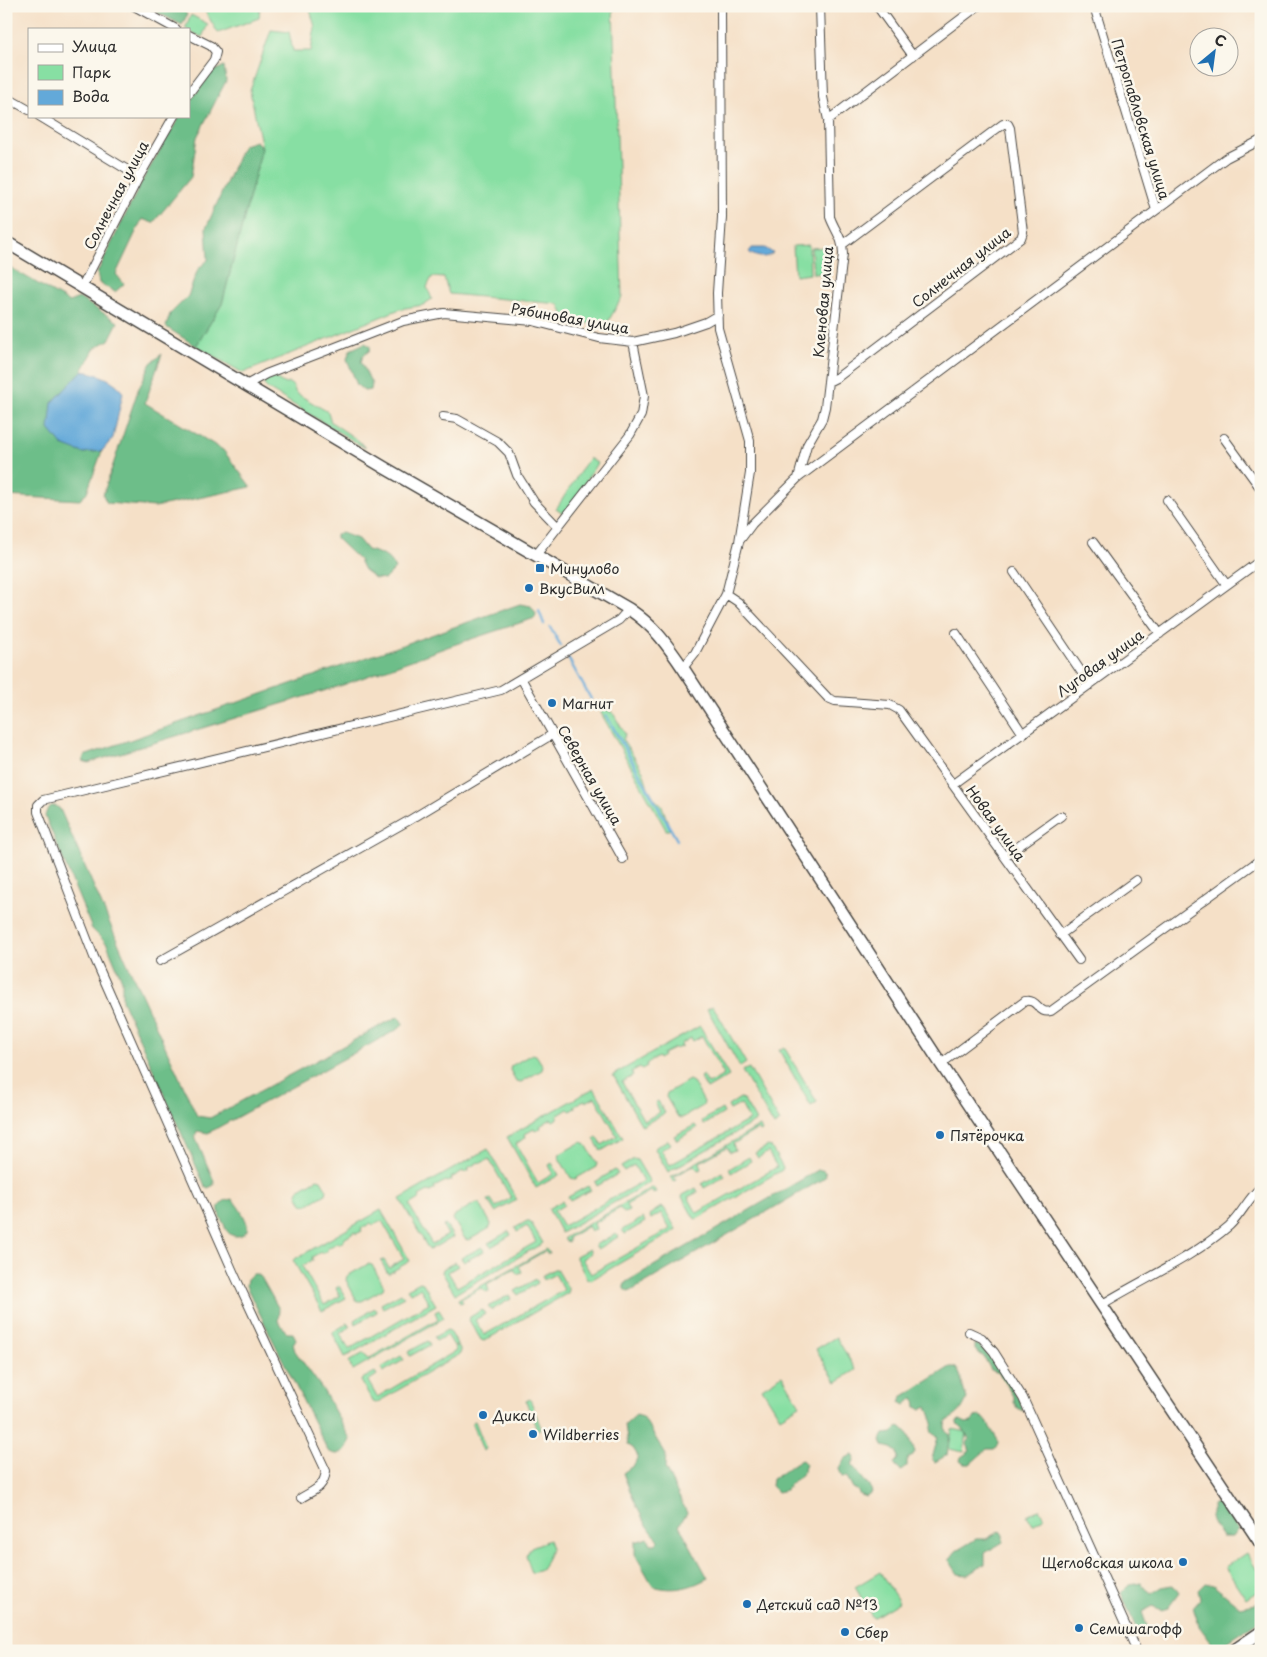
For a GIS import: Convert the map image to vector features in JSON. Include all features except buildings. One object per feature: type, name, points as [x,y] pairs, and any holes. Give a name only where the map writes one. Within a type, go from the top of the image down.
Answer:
[{"type":"main road","points":[[6,242],[385,468],[647,621],[663,639],[683,668],[941,1064],[1261,1544]]},
{"type":"main road","points":[[1233,1651],[1261,1632]]},
{"type":"street","points":[[134,6],[174,28]]},
{"type":"street","points":[[683,668],[695,653],[726,594],[739,542],[750,473],[750,441],[724,355],[718,328],[717,292],[722,217],[721,6]]},
{"type":"street","name":"Кленовая улица","points":[[798,478],[807,445],[822,419],[826,407],[843,254],[843,244],[830,217],[828,120],[823,97],[820,6]]},
{"type":"street","points":[[877,6],[913,56]]},
{"type":"street","points":[[828,120],[978,6]]},
{"type":"street","name":"Петропавловская улица","points":[[1094,6],[1156,210]]},
{"type":"street","points":[[190,36],[211,46],[216,52],[214,60],[190,92]]},
{"type":"street","points":[[6,96],[28,109]]},
{"type":"street","points":[[42,118],[139,176]]},
{"type":"street","name":"Солнечная улица","points":[[82,287],[139,176],[173,118]]},
{"type":"street","name":"Солнечная улица","points":[[828,382],[838,377],[1021,238],[1023,232],[1008,124],[1003,124],[843,244]]},
{"type":"street","points":[[739,542],[752,524],[798,478],[1226,158],[1261,140]]},
{"type":"street","name":"Рябиновая улица","points":[[246,385],[266,374],[404,321],[444,313],[533,321],[599,338],[633,342],[674,333],[706,322],[718,315]]},
{"type":"street","points":[[536,555],[630,435],[641,415],[644,396],[633,342]]},
{"type":"street","points":[[443,417],[457,419],[498,442],[509,453],[517,475],[534,502],[558,527]]},
{"type":"street","points":[[1224,438],[1261,489]]},
{"type":"street","points":[[1167,500],[1226,584]]},
{"type":"street","points":[[1093,542],[1160,634]]},
{"type":"street","name":"Луговая улица","points":[[953,784],[1261,560]]},
{"type":"street","points":[[1014,572],[1090,685]]},
{"type":"street","name":"Новая улица","points":[[726,594],[738,602],[828,698],[835,701],[890,705],[899,710],[1079,960]]},
{"type":"street","points":[[301,1498],[320,1487],[325,1480],[326,1471],[253,1316],[98,966],[38,812],[38,805],[43,800],[501,690],[511,686],[521,678],[619,620],[629,609]]},
{"type":"street","points":[[956,633],[1023,734]]},
{"type":"street","name":"Северная улица","points":[[521,678],[624,859]]},
{"type":"street","points":[[160,961],[408,821],[553,734]]},
{"type":"street","points":[[1005,856],[1061,816]]},
{"type":"street","points":[[941,1064],[1025,1001],[1030,1000],[1034,1002],[1042,1011],[1051,1011],[1261,860]]},
{"type":"street","points":[[1060,934],[1136,880]]},
{"type":"street","points":[[1101,1305],[1204,1245],[1230,1225],[1252,1195],[1261,1187]]},
{"type":"street","points":[[969,1332],[982,1338],[994,1352],[1024,1398],[1137,1651]]},
{"type":"green space","points":[[145,6],[182,6],[187,15],[182,25]]},
{"type":"green space","points":[[202,6],[260,6],[259,18],[218,33]]},
{"type":"green space","points":[[309,6],[613,6],[622,297],[605,327],[565,318],[559,304],[449,294],[444,278],[432,277],[427,287],[432,299],[423,305],[400,309],[243,373],[196,346],[222,304],[262,148],[250,91],[271,30],[289,32],[293,51],[311,51],[315,27]]},
{"type":"green space","points":[[191,15],[208,24],[202,37],[190,31],[190,28],[185,28]]},
{"type":"green space","points":[[224,66],[226,81],[197,137],[191,177],[153,223],[142,219],[116,274],[124,284],[115,292],[99,283],[97,273],[142,181],[179,118],[190,118],[190,102],[211,73]]},
{"type":"green space","points":[[256,141],[262,148],[222,304],[196,346],[166,327],[170,314],[188,296],[198,269],[208,260],[206,228],[243,145]]},
{"type":"green space","points":[[809,245],[810,274],[795,276],[793,246]]},
{"type":"green space","points":[[828,247],[830,273],[813,274],[811,248]]},
{"type":"green space","points":[[6,265],[69,302],[79,298],[118,322],[109,340],[95,348],[82,371],[52,403],[83,453],[102,451],[87,492],[80,500],[6,496]]},
{"type":"green space","points":[[365,343],[370,346],[370,350],[363,356],[361,362],[372,384],[371,390],[364,391],[357,385],[347,359],[350,350]]},
{"type":"green space","points":[[162,354],[145,403],[223,450],[251,487],[155,507],[107,503],[103,495],[138,390],[151,363]]},
{"type":"green space","points":[[269,378],[275,378],[285,384],[289,383],[293,386],[296,393],[328,412],[331,422],[359,441],[365,448],[268,389],[264,385],[264,381]]},
{"type":"green space","points":[[589,458],[597,463],[565,515],[556,509]]},
{"type":"green space","points":[[342,533],[358,539],[367,550],[384,556],[395,569],[385,579],[375,578],[364,570],[359,560],[336,538],[336,534]]},
{"type":"green space","points":[[520,604],[531,606],[536,613],[535,618],[450,646],[340,686],[88,763],[83,761],[84,756]]},
{"type":"green space","points":[[603,708],[613,713],[625,734],[623,740],[643,771],[648,787],[655,799],[662,806],[670,828],[669,830],[666,830],[601,713]]},
{"type":"green space","points":[[51,806],[56,806],[60,809],[127,963],[197,1116],[210,1118],[395,1018],[399,1017],[403,1024],[400,1028],[208,1133],[197,1131],[195,1137],[214,1181],[214,1185],[208,1188],[205,1186],[122,1000],[122,980],[107,944],[92,929],[45,816]]},
{"type":"green space","points":[[713,1006],[746,1063],[740,1067],[707,1009]]},
{"type":"green space","points":[[700,1026],[729,1076],[707,1089],[700,1077],[703,1075],[708,1084],[724,1075],[702,1036],[693,1041],[691,1038],[681,1044],[682,1046],[646,1064],[647,1066],[642,1069],[640,1067],[631,1072],[633,1076],[622,1082],[644,1121],[660,1112],[655,1103],[658,1101],[665,1113],[642,1126],[613,1075]]},
{"type":"green space","points":[[784,1047],[817,1102],[811,1106],[779,1050]]},
{"type":"green space","points":[[532,1054],[536,1055],[543,1066],[542,1070],[521,1082],[516,1081],[510,1070],[511,1066]]},
{"type":"green space","points":[[749,1068],[780,1122],[774,1126],[742,1071]]},
{"type":"green space","points":[[689,1080],[693,1082],[704,1102],[703,1106],[682,1118],[678,1117],[666,1097],[667,1093]]},
{"type":"green space","points":[[594,1088],[623,1138],[601,1151],[594,1139],[597,1137],[602,1145],[617,1136],[595,1097],[574,1106],[575,1108],[570,1111],[568,1109],[557,1116],[558,1118],[553,1121],[551,1119],[540,1126],[541,1128],[535,1131],[534,1129],[525,1134],[526,1137],[516,1144],[538,1183],[553,1174],[549,1165],[552,1163],[559,1175],[536,1188],[507,1137]]},
{"type":"green space","points":[[740,1098],[743,1099],[756,1121],[668,1172],[655,1149],[656,1147],[668,1140],[671,1144],[661,1150],[670,1165],[749,1120],[741,1104],[730,1110],[728,1106]]},
{"type":"green space","points":[[722,1109],[724,1113],[704,1125],[702,1121]]},
{"type":"green space","points":[[695,1125],[697,1128],[677,1140],[674,1136]]},
{"type":"green space","points":[[760,1126],[762,1131],[760,1132],[758,1129],[733,1144],[735,1150],[730,1152],[727,1147],[700,1162],[702,1169],[698,1170],[694,1165],[674,1177],[676,1180],[674,1181],[671,1177]]},
{"type":"green space","points":[[581,1142],[585,1143],[597,1163],[596,1167],[575,1179],[571,1178],[559,1158],[560,1154]]},
{"type":"green space","points":[[768,1146],[771,1147],[783,1168],[782,1170],[697,1219],[694,1218],[682,1197],[683,1195],[696,1188],[698,1192],[688,1197],[697,1213],[777,1167],[768,1152],[758,1158],[755,1153]]},
{"type":"green space","points":[[488,1149],[517,1200],[495,1212],[488,1200],[491,1199],[496,1207],[511,1198],[489,1159],[468,1168],[469,1170],[464,1173],[463,1171],[451,1178],[452,1180],[434,1187],[435,1189],[419,1196],[420,1198],[409,1205],[432,1244],[448,1235],[443,1226],[446,1225],[453,1237],[429,1250],[400,1199]]},
{"type":"green space","points":[[749,1157],[751,1161],[731,1173],[729,1169]]},
{"type":"green space","points":[[634,1159],[637,1160],[650,1182],[561,1233],[549,1208],[562,1201],[564,1205],[554,1211],[563,1226],[643,1181],[634,1165],[624,1171],[621,1167]]},
{"type":"green space","points":[[615,1170],[618,1174],[597,1186],[595,1182]]},
{"type":"green space","points":[[818,1170],[825,1172],[826,1176],[823,1179],[631,1291],[628,1292],[624,1289],[626,1282]]},
{"type":"green space","points":[[722,1172],[725,1176],[704,1188],[702,1184]]},
{"type":"green space","points":[[317,1179],[321,1180],[327,1190],[326,1194],[307,1205],[302,1204],[297,1194],[298,1190]]},
{"type":"green space","points":[[588,1186],[591,1190],[570,1201],[568,1197]]},
{"type":"green space","points":[[653,1187],[656,1192],[653,1193],[652,1190],[626,1205],[629,1211],[624,1213],[620,1208],[594,1223],[596,1230],[591,1231],[588,1226],[568,1238],[569,1241],[567,1242],[564,1238]]},
{"type":"green space","points":[[232,1199],[247,1223],[246,1232],[239,1236],[234,1236],[228,1232],[219,1213],[219,1206],[224,1201]]},
{"type":"green space","points":[[476,1203],[480,1204],[491,1224],[490,1228],[469,1240],[465,1239],[453,1219],[455,1215]]},
{"type":"green space","points":[[661,1207],[664,1208],[676,1229],[675,1231],[591,1280],[587,1279],[576,1256],[589,1249],[591,1253],[582,1259],[591,1274],[670,1229],[661,1213],[651,1219],[649,1215]]},
{"type":"green space","points":[[381,1210],[410,1261],[388,1274],[381,1261],[384,1260],[389,1268],[404,1259],[382,1221],[373,1225],[371,1223],[361,1229],[362,1231],[356,1234],[355,1232],[322,1254],[321,1252],[312,1257],[313,1260],[302,1266],[324,1305],[340,1296],[336,1288],[339,1286],[346,1298],[322,1311],[293,1260]]},
{"type":"green space","points":[[643,1218],[645,1222],[625,1234],[622,1230]]},
{"type":"green space","points":[[530,1221],[543,1243],[455,1294],[442,1272],[443,1269],[455,1262],[458,1266],[448,1272],[457,1287],[536,1242],[527,1226],[517,1232],[515,1228]]},
{"type":"green space","points":[[509,1231],[511,1235],[491,1247],[488,1243]]},
{"type":"green space","points":[[616,1234],[618,1237],[598,1249],[595,1245]]},
{"type":"green space","points":[[482,1247],[484,1251],[464,1262],[461,1258]]},
{"type":"green space","points":[[546,1249],[549,1253],[547,1254],[545,1251],[519,1266],[522,1272],[517,1274],[514,1269],[487,1284],[489,1291],[485,1292],[481,1288],[461,1299],[463,1302],[460,1303],[458,1299]]},
{"type":"green space","points":[[368,1264],[372,1265],[384,1286],[383,1289],[362,1301],[357,1301],[346,1280],[347,1276]]},
{"type":"green space","points":[[557,1269],[569,1290],[568,1293],[484,1341],[481,1340],[469,1320],[470,1317],[482,1310],[485,1314],[475,1320],[484,1335],[564,1290],[555,1274],[544,1280],[542,1276]]},
{"type":"green space","points":[[252,1274],[257,1274],[261,1277],[279,1309],[278,1321],[287,1333],[293,1333],[296,1339],[293,1344],[295,1351],[323,1390],[350,1439],[345,1450],[339,1454],[328,1451],[246,1286],[247,1279]]},
{"type":"green space","points":[[536,1279],[538,1283],[518,1295],[515,1291]]},
{"type":"green space","points":[[420,1282],[423,1283],[436,1305],[345,1357],[333,1332],[348,1323],[350,1327],[340,1333],[349,1349],[429,1303],[420,1288],[410,1293],[407,1289]]},
{"type":"green space","points":[[401,1293],[404,1297],[383,1308],[381,1304]]},
{"type":"green space","points":[[509,1295],[511,1299],[491,1310],[488,1307]]},
{"type":"green space","points":[[375,1308],[377,1312],[356,1324],[354,1320]]},
{"type":"green space","points":[[439,1310],[444,1318],[353,1370],[348,1362],[364,1353],[368,1359],[438,1319],[435,1312]]},
{"type":"green space","points":[[447,1330],[450,1331],[457,1344],[454,1346],[447,1335],[436,1341],[434,1337]]},
{"type":"green space","points":[[836,1337],[856,1370],[836,1382],[816,1349]]},
{"type":"green space","points":[[428,1341],[430,1345],[410,1356],[408,1352]]},
{"type":"green space","points":[[975,1344],[988,1354],[1004,1374],[1017,1396],[1023,1411],[1017,1408],[1014,1398],[999,1373],[991,1370],[984,1357],[975,1350]]},
{"type":"green space","points":[[458,1345],[461,1351],[460,1354],[376,1403],[373,1402],[361,1381],[375,1372],[377,1375],[368,1381],[377,1397],[456,1351],[454,1347]]},
{"type":"green space","points":[[401,1356],[404,1360],[383,1372],[381,1368]]},
{"type":"green space","points":[[950,1367],[955,1367],[958,1370],[967,1398],[959,1412],[947,1420],[945,1428],[950,1435],[947,1455],[935,1462],[932,1459],[938,1437],[932,1433],[933,1423],[927,1406],[921,1409],[916,1407],[915,1399],[913,1398],[905,1405],[900,1402],[902,1397]]},
{"type":"green space","points":[[782,1375],[800,1405],[780,1417],[762,1388]]},
{"type":"green space","points":[[530,1399],[541,1428],[537,1430],[526,1401]]},
{"type":"green space","points":[[636,1415],[643,1417],[666,1455],[665,1468],[687,1513],[679,1525],[708,1578],[688,1587],[668,1589],[653,1586],[635,1554],[635,1542],[648,1538],[651,1544],[656,1544],[659,1540],[642,1517],[623,1473],[634,1465],[638,1456],[633,1448],[628,1445],[625,1425]]},
{"type":"green space","points":[[980,1415],[999,1442],[998,1446],[994,1449],[987,1449],[970,1464],[964,1464],[960,1461],[961,1457],[970,1451],[967,1444],[969,1439],[965,1431],[957,1424],[957,1421],[972,1422],[975,1417]]},
{"type":"green space","points":[[475,1421],[486,1449],[483,1451],[472,1422]]},
{"type":"green space","points":[[902,1427],[907,1432],[915,1452],[913,1456],[907,1459],[907,1466],[901,1471],[894,1463],[898,1459],[897,1452],[883,1446],[881,1440],[884,1434],[892,1433],[897,1428]]},
{"type":"green space","points":[[952,1429],[967,1432],[964,1452],[949,1449]]},
{"type":"green space","points":[[853,1455],[855,1458],[852,1465],[871,1489],[872,1493],[866,1497],[860,1495],[853,1488],[847,1477],[842,1477],[839,1469],[844,1460]]},
{"type":"green space","points":[[802,1460],[806,1464],[802,1473],[786,1490],[777,1492],[771,1486],[772,1479]]},
{"type":"green space","points":[[1220,1503],[1238,1529],[1232,1537],[1222,1537],[1212,1521],[1211,1513],[1214,1504]]},
{"type":"green space","points":[[1039,1509],[1044,1518],[1033,1525],[1027,1515]]},
{"type":"green space","points":[[1000,1531],[1003,1535],[1003,1542],[985,1553],[985,1564],[967,1575],[958,1574],[949,1560],[956,1551],[976,1539],[986,1539]]},
{"type":"green space","points":[[549,1540],[552,1548],[541,1570],[532,1573],[526,1556],[531,1547]]},
{"type":"green space","points":[[1246,1553],[1261,1576],[1261,1589],[1246,1599],[1225,1567]]},
{"type":"green space","points":[[880,1572],[899,1602],[873,1618],[855,1587]]},
{"type":"green space","points":[[1141,1583],[1151,1594],[1162,1587],[1173,1585],[1179,1593],[1168,1608],[1161,1610],[1152,1606],[1142,1612],[1148,1629],[1139,1635],[1121,1593],[1129,1585]]},
{"type":"green space","points":[[1205,1583],[1213,1585],[1240,1607],[1261,1603],[1261,1619],[1216,1649],[1199,1626],[1193,1607],[1200,1599],[1198,1590]]},
{"type":"water","points":[[752,248],[765,248],[773,253],[768,256],[758,257],[749,252]]},
{"type":"water","points":[[82,371],[100,375],[116,384],[123,393],[113,438],[102,451],[83,453],[62,445],[49,429],[52,403]]},
{"type":"waterway","points":[[539,611],[544,624]]},
{"type":"waterway","points":[[550,627],[561,646]]},
{"type":"waterway","points":[[568,658],[591,699]]},
{"type":"waterway","points":[[606,715],[677,840]]},
{"type":"place","name":"Минулово","points":[[540,568]]},
{"type":"place","name":"ВкусВилл","points":[[529,588]]},
{"type":"place","name":"Магнит","points":[[552,703]]},
{"type":"place","name":"Пятёрочка","points":[[940,1135]]},
{"type":"place","name":"Дикси","points":[[483,1415]]},
{"type":"place","name":"Wildberries","points":[[533,1434]]},
{"type":"place","name":"Щегловская школа","points":[[1183,1562]]},
{"type":"place","name":"Детский сад №13","points":[[747,1604]]},
{"type":"place","name":"Семишагофф","points":[[1079,1628]]},
{"type":"place","name":"Сбер","points":[[845,1632]]}]
